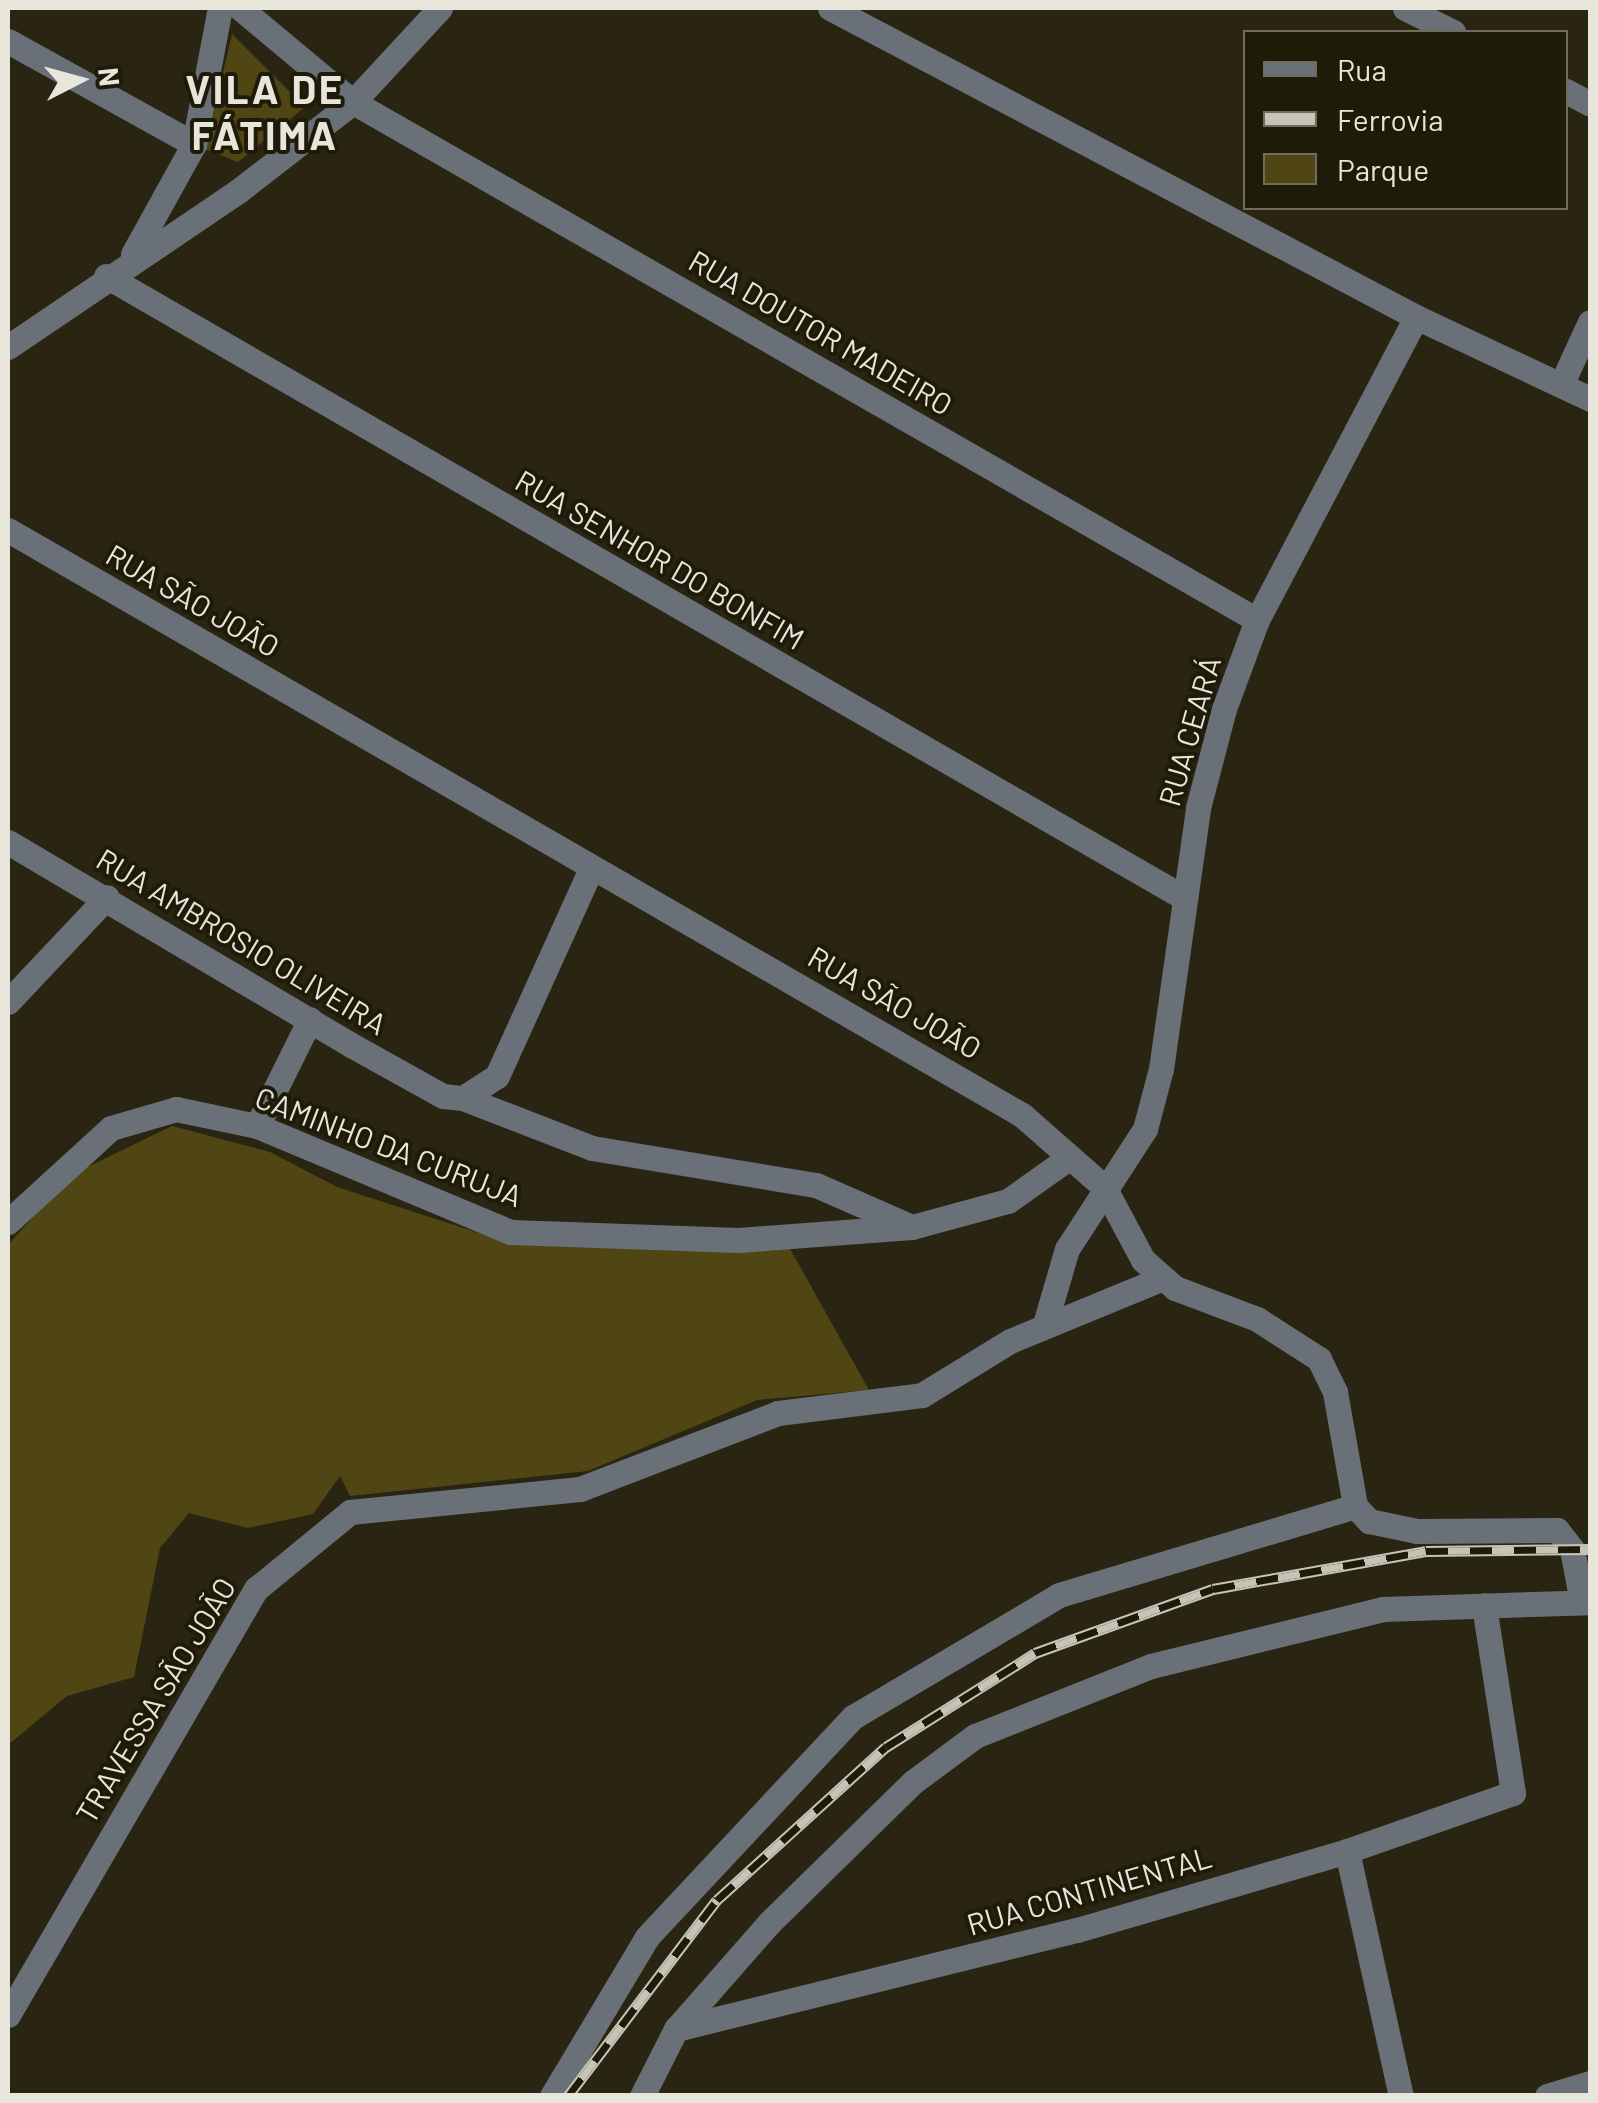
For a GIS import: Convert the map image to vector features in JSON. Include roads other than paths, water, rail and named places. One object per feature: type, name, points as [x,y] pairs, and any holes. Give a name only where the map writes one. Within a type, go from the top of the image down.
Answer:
[{"type":"street","points":[[130,259],[194,144],[220,8]]},
{"type":"street","name":"RUA DOUTOR MADEIRO","points":[[240,8],[353,102],[1257,620]]},
{"type":"street","points":[[8,346],[130,259],[237,192],[353,102],[440,8]]},
{"type":"street","points":[[830,8],[1416,317],[1590,399]]},
{"type":"street","points":[[1405,8],[1449,30]]},
{"type":"street","points":[[8,41],[194,144]]},
{"type":"street","points":[[1568,92],[1590,104]]},
{"type":"street","name":"RUA SENHOR DO BONFIM","points":[[106,276],[1182,898]]},
{"type":"street","name":"RUA CEARÁ","points":[[1044,1324],[1067,1249],[1104,1187],[1145,1130],[1161,1069],[1182,898],[1224,709],[1257,620],[1416,317]]},
{"type":"street","points":[[1561,385],[1590,322]]},
{"type":"street","name":"RUA SÃO JOÃO","points":[[8,530],[1022,1115],[1104,1187],[1143,1260],[1163,1278],[1292,1337],[1319,1360],[1335,1392],[1355,1506]]},
{"type":"street","name":"RUA AMBROSIO OLIVEIRA","points":[[8,842],[108,897],[310,1019],[453,1097],[592,1148],[816,1185],[912,1227]]},
{"type":"street","points":[[453,1097],[498,1076],[591,868]]},
{"type":"street","points":[[8,1002],[108,897]]},
{"type":"street","points":[[258,1126],[310,1019]]},
{"type":"street","name":"CAMINHO DA CURUJA","points":[[8,1222],[111,1128],[176,1109],[258,1126],[511,1232],[740,1240],[912,1227],[1008,1201],[1070,1157]]},
{"type":"street","name":"TRAVESSA SÃO JOÃO","points":[[8,2015],[256,1589],[350,1512],[580,1488],[778,1414],[922,1395],[1044,1324],[1163,1278]]},
{"type":"street","points":[[552,2096],[647,1936],[852,1717],[1059,1596],[1355,1506],[1386,1529],[1557,1530],[1572,1548],[1586,1602],[1382,1609],[1263,1635],[1150,1666],[975,1736],[914,1782],[781,1911],[676,2029],[642,2096]]},
{"type":"street","name":"RUA CONTINENTAL","points":[[676,2029],[1077,1930],[1348,1850],[1514,1793],[1484,1605]]},
{"type":"street","points":[[1348,1850],[1401,2096]]},
{"type":"street","points":[[1547,2096],[1590,2084]]},
{"type":"railway","points":[[568,2096],[717,1900],[886,1747],[1035,1653],[1213,1589],[1426,1551],[1590,1549]]},
{"type":"district","name":"VILA DE FÁTIMA","points":[[265,111]]}]
